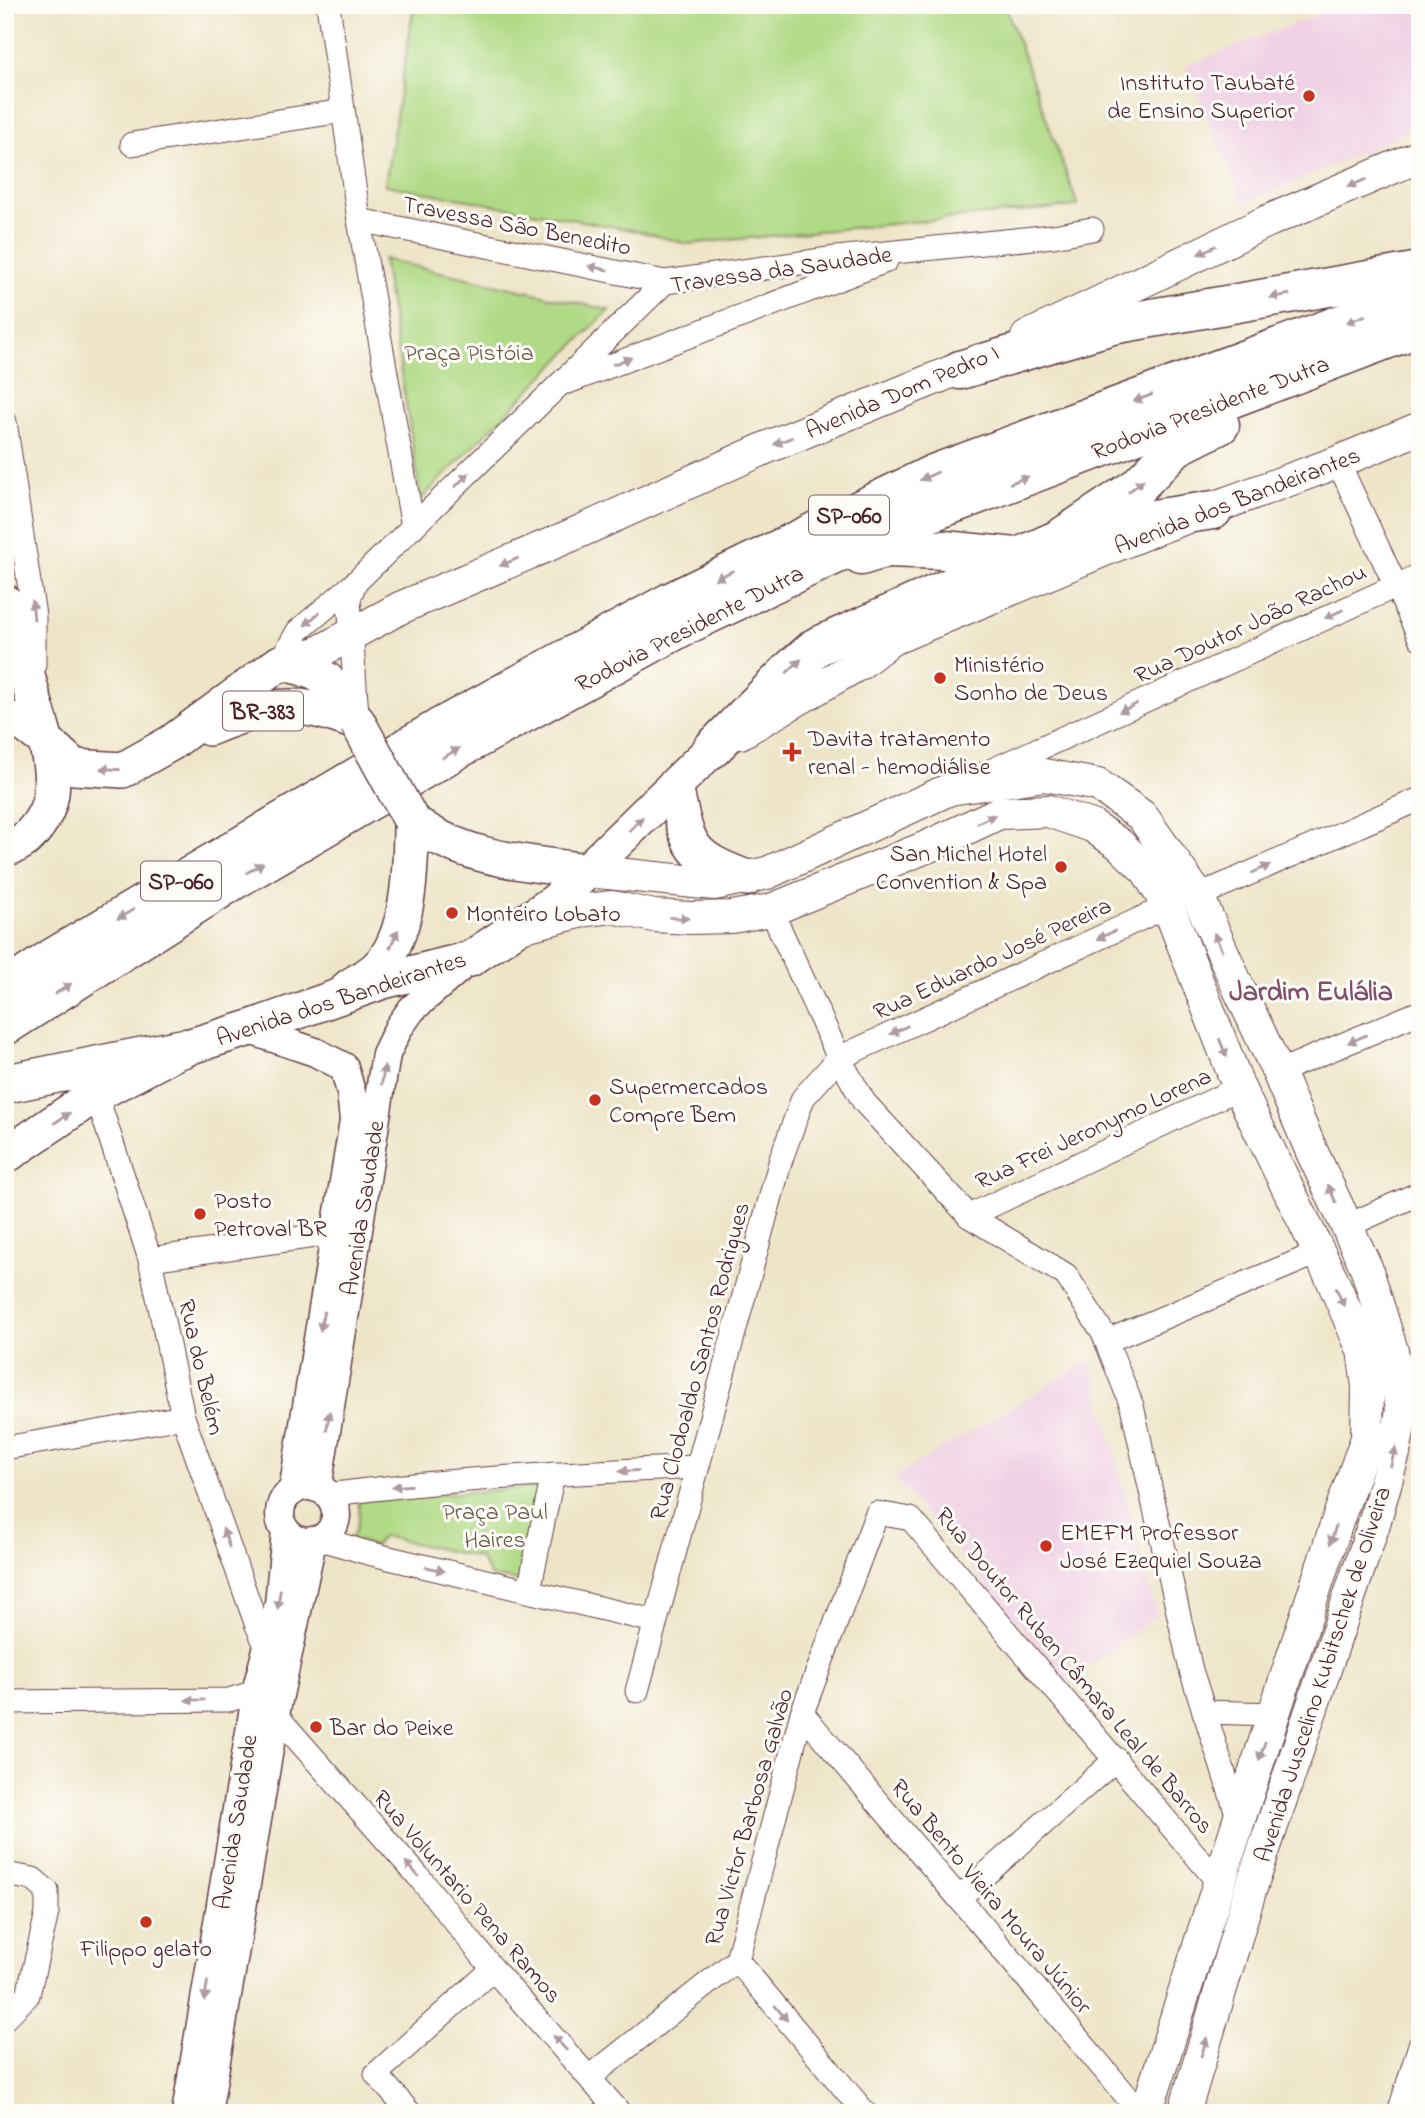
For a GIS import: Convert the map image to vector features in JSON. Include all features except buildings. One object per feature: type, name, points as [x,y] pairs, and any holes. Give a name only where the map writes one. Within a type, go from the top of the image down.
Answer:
[{"type":"highway","points":[[960,370],[1112,325],[1420,271]]},
{"type":"highway","name":"Rodovia Presidente Dutra","points":[[5,990],[52,958],[439,728],[683,596],[933,474],[1420,295]]},
{"type":"highway","name":"Rodovia Presidente Dutra","points":[[5,1027],[236,878],[453,752],[682,627],[916,518],[1420,327]]},
{"type":"highway","points":[[1057,555],[1137,487],[1176,447],[1383,341]]},
{"type":"highway","points":[[776,582],[887,548],[944,550],[1019,558],[1057,555],[1120,524],[1213,510]]},
{"type":"highway","points":[[712,749],[816,647],[1019,558]]},
{"type":"highway","points":[[5,1084],[184,1048]]},
{"type":"main road","name":"Avenida Dom Pedro I","points":[[280,663],[317,653],[380,619],[768,447],[960,370],[1268,220],[1420,156]]},
{"type":"main road","name":"Avenida dos Bandeirantes","points":[[1213,510],[1420,428]]},
{"type":"main road","name":"Avenida dos Bandeirantes","points":[[5,1156],[96,1094],[184,1048],[383,981],[470,959],[556,901],[712,749],[859,664],[890,640],[1057,555]]},
{"type":"main road","points":[[5,584],[20,711],[45,740],[51,772],[51,795],[41,822],[12,848],[5,848]]},
{"type":"main road","name":"BR-383","points":[[45,740],[74,767],[123,770],[171,743],[280,663],[309,668],[332,684],[358,723],[411,820],[428,834],[453,846],[510,861]]},
{"type":"main road","name":"BR-383","points":[[171,743],[242,714],[295,707],[336,715],[358,723]]},
{"type":"main road","name":"Avenida Juscelino Kubitschek de Oliveira","points":[[510,861],[714,884],[767,873],[950,789],[1044,775],[1098,785],[1142,816],[1198,896],[1366,1267],[1392,1351],[1402,1410],[1394,1453],[1373,1527],[1249,1894],[1184,2113]]},
{"type":"main road","points":[[675,786],[686,834],[699,854],[715,866],[747,878]]},
{"type":"main road","name":"Avenida Juscelino Kubitschek de Oliveira","points":[[517,928],[587,910],[612,907],[654,916],[690,918],[732,917],[771,910],[999,813],[1048,811],[1092,827],[1119,844],[1147,871],[1167,906],[1239,1088],[1363,1350],[1368,1387],[1367,1438],[1144,2113]]},
{"type":"main road","points":[[894,814],[912,852]]},
{"type":"main road","points":[[328,1000],[377,968],[393,944],[402,918],[412,871],[411,820]]},
{"type":"main road","points":[[510,861],[527,879],[526,902],[517,928]]},
{"type":"main road","points":[[1205,1002],[1238,987]]},
{"type":"main road","points":[[1199,1948],[1230,1959]]},
{"type":"street","points":[[328,5],[359,220],[413,527]]},
{"type":"street","points":[[132,144],[343,110]]},
{"type":"street","name":"Travessa São Benedito","points":[[359,220],[665,282]]},
{"type":"street","name":"Travessa da Saudade","points":[[280,663],[298,631],[355,583],[665,282],[836,258],[1053,236],[1092,229]]},
{"type":"street","name":"Travessa da Saudade","points":[[559,385],[916,250]]},
{"type":"street","points":[[5,422],[34,616],[20,711]]},
{"type":"street","points":[[1338,462],[1420,638]]},
{"type":"street","name":"Rua Doutor João Rachou","points":[[950,789],[1420,575]]},
{"type":"street","points":[[355,583],[349,599],[358,723]]},
{"type":"street","points":[[1198,896],[1420,799]]},
{"type":"street","name":"Rua Eduardo José Pereira","points":[[839,1058],[1167,906]]},
{"type":"street","points":[[771,910],[839,1058],[864,1102],[969,1216],[1066,1275],[1107,1341],[1132,1406],[1188,1657],[1239,1820]]},
{"type":"street","name":"Avenida Saudade","points":[[313,1491],[386,1054],[399,1027],[412,1009],[470,959]]},
{"type":"street","points":[[1278,1072],[1420,1012]]},
{"type":"street","name":"Avenida Saudade","points":[[247,1029],[315,1052],[344,1067],[351,1092],[354,1121],[337,1233],[313,1491]]},
{"type":"street","name":"Rua Clodoaldo Santos Rodrigues","points":[[636,1691],[781,1159],[803,1098],[839,1058]]},
{"type":"street","name":"Rua Frei Jeronymo Lorena","points":[[969,1216],[1239,1088]]},
{"type":"street","name":"Rua do Belém","points":[[96,1094],[150,1259],[183,1417],[267,1648]]},
{"type":"street","points":[[1347,1226],[1420,1193]]},
{"type":"street","points":[[150,1259],[337,1233]]},
{"type":"street","points":[[1107,1341],[1318,1253]]},
{"type":"street","points":[[1392,1351],[1420,1401]]},
{"type":"street","points":[[5,1448],[183,1417]]},
{"type":"street","points":[[313,1491],[697,1467]]},
{"type":"street","points":[[529,1590],[553,1474]]},
{"type":"street","name":"Avenida Saudade","points":[[313,1491],[333,1502],[336,1518],[328,1533],[307,1537],[282,1523],[282,1505],[313,1491]]},
{"type":"street","name":"Rua Victor Barbosa Galvão","points":[[590,2077],[737,1960],[802,1713],[877,1513]]},
{"type":"street","name":"Rua Doutor Ruben Câmara Leal de Barros","points":[[877,1513],[911,1518],[1220,1884]]},
{"type":"street","points":[[307,1537],[654,1621]]},
{"type":"street","name":"Avenida Saudade","points":[[186,2113],[258,1684],[279,1604],[307,1537]]},
{"type":"street","name":"Avenida Saudade","points":[[207,2113],[307,1537]]},
{"type":"street","points":[[5,1702],[229,1700],[249,1694],[258,1684]]},
{"type":"street","points":[[1204,1712],[1275,1714]]},
{"type":"street","name":"Rua Bento Vieira Moura Júnior","points":[[802,1713],[1144,2113]]},
{"type":"street","name":"Rua Voluntario Pena Ramos","points":[[275,1714],[418,1876],[493,1969],[620,2113]]},
{"type":"street","points":[[959,1898],[1116,1759]]},
{"type":"street","points":[[5,1874],[33,1880],[47,1891],[47,1913],[28,1995],[5,2018]]},
{"type":"street","points":[[737,1960],[865,2113]]},
{"type":"street","points":[[410,2113],[376,2074],[493,1969]]},
{"type":"street","points":[[1399,2113],[1420,2045]]},
{"type":"shaded area","name":"Instituto Taubaté de Ensino Superior","points":[[1343,5],[1420,5],[1420,126],[1244,204],[1185,66]]},
{"type":"shaded area","name":"EMEFM Professor José Ezequiel Souza","points":[[1090,1360],[1157,1615],[1067,1682],[894,1477]]},
{"type":"green space","points":[[414,5],[1005,5],[1078,206],[687,244],[642,232],[385,185]]},
{"type":"green space","name":"Praça Pistóia","points":[[383,259],[609,310],[421,499]]},
{"type":"green space","name":"Praça Paul Haires","points":[[540,1487],[520,1581],[490,1576],[480,1558],[383,1536],[374,1546],[351,1539],[359,1520],[358,1500]]},
{"type":"place","name":"Instituto Taubaté de Ensino Superior","points":[[1309,96]]},
{"type":"place","name":"Ministério Sonho de Deus","points":[[940,678]]},
{"type":"place","name":"Davita tratamento renal - hemodiálise","points":[[792,752]]},
{"type":"place","name":"San Michel Hotel Convention & Spa","points":[[1061,867]]},
{"type":"place","name":"Monteiro Lobato","points":[[452,913]]},
{"type":"place","name":"Supermercados Compre Bem","points":[[595,1100]]},
{"type":"place","name":"Posto Petroval BR","points":[[200,1214]]},
{"type":"place","name":"EMEFM Professor José Ezequiel Souza","points":[[1046,1546]]},
{"type":"place","name":"Bar do Peixe","points":[[316,1727]]},
{"type":"place","name":"Filippo gelato","points":[[146,1922]]},
{"type":"district","name":"Jardim Eulália","points":[[1311,990]]}]
